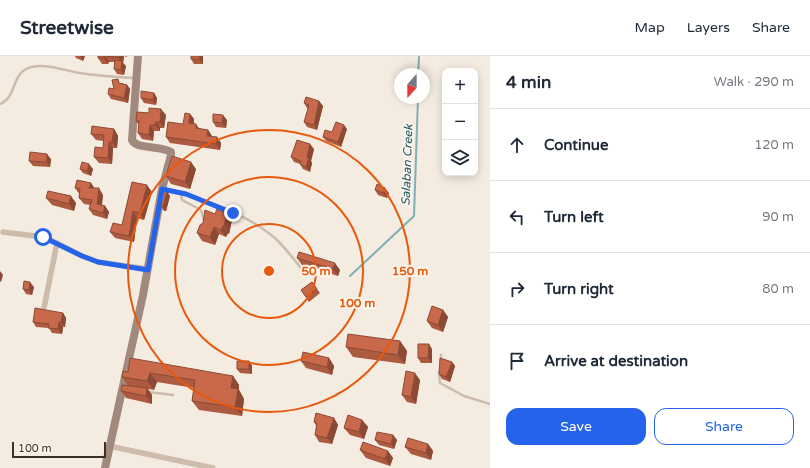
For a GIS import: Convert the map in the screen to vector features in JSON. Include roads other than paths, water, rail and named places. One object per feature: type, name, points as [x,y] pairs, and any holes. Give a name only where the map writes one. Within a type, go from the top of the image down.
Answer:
[{"type":"street","points":[[105,468],[109,446],[126,389],[162,189],[171,152],[166,149],[137,145],[132,140],[138,56]]},
{"type":"street","points":[[3,232],[43,237],[98,262],[148,270]]},
{"type":"street","points":[[44,308],[57,243]]},
{"type":"street","points":[[109,446],[213,468]]},
{"type":"lane","points":[[0,104],[6,102],[11,95],[20,74],[30,67],[50,67],[80,73],[136,78]]},
{"type":"lane","points":[[162,189],[181,193],[258,225],[277,240],[305,273]]},
{"type":"lane","points":[[181,193],[182,200],[200,210],[204,222]]},
{"type":"lane","points":[[440,363],[441,355]]},
{"type":"lane","points":[[440,371],[439,378],[443,385],[464,396],[490,404]]},
{"type":"lane","points":[[144,392],[173,395]]},
{"type":"waterway","name":"Salaban Creek","points":[[418,68],[419,56]]},
{"type":"waterway","name":"Salaban Creek","points":[[350,276],[414,216],[418,104]]}]
